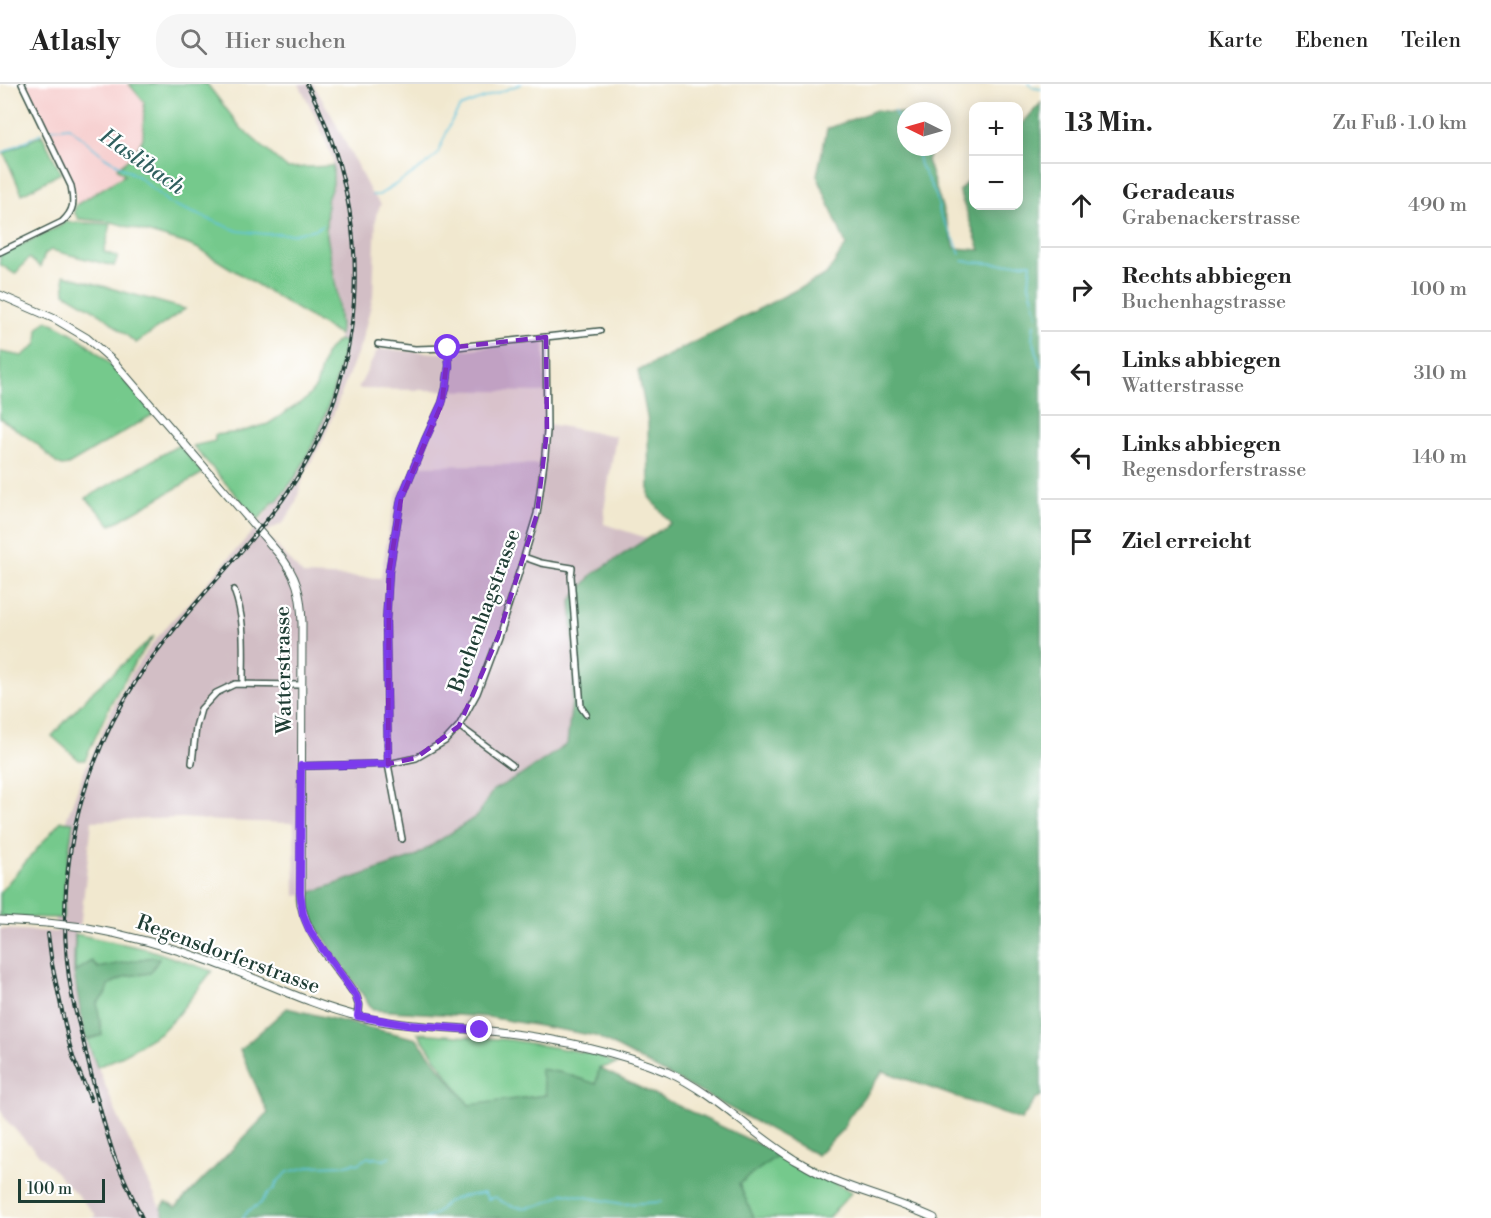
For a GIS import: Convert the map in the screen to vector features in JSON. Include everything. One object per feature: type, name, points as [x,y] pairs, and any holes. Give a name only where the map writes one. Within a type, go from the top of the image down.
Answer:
[{"type":"street","points":[[0,252],[62,222],[73,208],[71,186],[22,84]]},
{"type":"street","name":"Watterstrasse","points":[[0,295],[56,319],[87,338],[113,361],[285,562],[295,579],[300,597],[302,623],[300,892],[303,914],[310,931],[356,996],[359,1005],[358,1016]]},
{"type":"street","points":[[378,344],[415,349],[448,348],[600,331]]},
{"type":"street","name":"Buchenhagstrasse","points":[[301,766],[388,764],[416,758],[445,741],[459,726],[477,693],[537,514],[547,431],[546,337]]},
{"type":"street","points":[[402,839],[388,764],[386,623],[389,572],[401,499],[442,403],[446,388],[449,366],[448,348]]},
{"type":"street","points":[[524,557],[541,563],[572,568],[581,707],[586,714]]},
{"type":"street","points":[[234,590],[240,605],[243,626],[243,684]]},
{"type":"street","points":[[192,763],[196,727],[201,709],[216,693],[235,684],[301,685]]},
{"type":"street","points":[[459,726],[512,765]]},
{"type":"street","name":"Regensdorferstrasse","points":[[0,920],[82,927],[134,937],[180,950],[312,1002],[358,1016],[408,1025],[511,1034],[561,1042],[632,1060],[668,1073],[697,1088],[780,1150],[817,1172],[840,1183],[934,1218]]},
{"type":"highlighted area","points":[[546,337],[547,431],[537,514],[498,637],[459,726],[416,758],[388,764],[389,572],[401,499],[442,403],[448,348]]},
{"type":"shaded area","points":[[24,84],[129,84],[144,102],[143,138],[134,154],[117,168],[125,175],[76,205],[75,190]]},
{"type":"shaded area","points":[[299,84],[313,84],[371,193],[381,204],[376,215],[373,297],[362,341],[323,440],[304,475],[295,505],[284,522],[265,533],[303,575],[381,578],[389,528],[398,492],[419,466],[539,464],[542,423],[616,436],[604,524],[647,538],[593,574],[571,600],[575,674],[567,744],[520,776],[494,790],[477,816],[414,857],[304,895],[295,896],[294,823],[182,818],[92,821],[81,920],[75,934],[74,973],[84,1032],[116,1112],[165,1218],[93,1218],[96,1215],[6,1120],[0,1109],[0,929],[57,932],[54,916],[60,841],[83,774],[115,702],[132,672],[152,644],[252,532],[293,477],[334,360],[340,328],[337,294],[326,230],[327,200],[333,185],[333,159]]},
{"type":"shaded area","points":[[544,340],[545,392],[358,389],[378,349],[439,353]]},
{"type":"green space","points":[[129,84],[207,84],[241,128],[287,168],[333,166],[333,184],[327,200],[326,230],[337,293],[339,335],[199,249],[112,222],[79,219],[74,212],[76,205],[125,175],[117,168],[134,155],[143,138],[144,102]]},
{"type":"green space","points":[[1041,103],[1041,1096],[1036,1099],[1021,1120],[883,1071],[848,1118],[844,1128],[817,1155],[596,1036],[488,1017],[373,1010],[307,913],[304,895],[414,857],[477,816],[493,790],[520,776],[567,744],[575,674],[571,600],[593,574],[671,523],[649,497],[648,422],[638,371],[827,274],[846,245],[817,175],[827,129],[876,110],[897,113],[897,156],[929,156],[927,160],[955,248],[980,250],[959,191],[969,180],[969,210],[1023,210],[1023,123]]},
{"type":"green space","points":[[42,135],[61,173],[22,194],[4,153]]},
{"type":"green space","points":[[65,222],[111,224],[104,252],[118,257],[114,266],[51,250],[45,254],[40,267],[29,258],[15,274],[0,264],[0,255]]},
{"type":"green space","points":[[64,275],[185,309],[136,343],[101,314],[65,293]]},
{"type":"green space","points":[[47,320],[73,334],[96,351],[154,414],[68,465],[62,466],[37,444],[0,418],[0,352],[22,356],[37,344],[38,329]]},
{"type":"green space","points":[[338,340],[345,342],[341,360],[332,394],[313,444],[294,479],[258,520],[193,446],[215,441],[215,435],[240,432],[268,424],[305,400],[316,387],[325,355]]},
{"type":"green space","points":[[179,445],[203,473],[111,525],[86,498]]},
{"type":"green space","points":[[154,636],[135,662],[112,701],[85,760],[79,760],[52,736],[90,694]]},
{"type":"green space","points":[[61,821],[73,822],[65,877],[63,918],[0,917],[0,892]]},
{"type":"green space","points":[[75,934],[147,949],[212,971],[161,1032],[118,1058],[97,1067],[87,1040],[102,1035],[97,1003],[107,993],[108,985],[127,976],[150,973],[159,959],[152,957],[98,968],[92,961],[74,973]]},
{"type":"green space","points":[[75,934],[75,972],[92,961],[98,968],[152,957],[159,959],[150,973],[127,976],[108,985],[107,993],[97,1003],[102,1035],[86,1039],[74,973]]},
{"type":"green space","points":[[287,1008],[417,1039],[469,1105],[546,1095],[540,1069],[563,1073],[596,1084],[599,1068],[779,1154],[739,1184],[754,1218],[165,1218],[161,1208],[166,1202],[176,1207],[268,1113],[240,1050]]},
{"type":"green space","points":[[418,1033],[511,1040],[593,1054],[617,1064],[600,1068],[597,1085],[563,1073],[540,1069],[547,1095],[469,1106]]},
{"type":"green space","points":[[779,1154],[852,1192],[828,1218],[754,1218],[739,1184]]},
{"type":"waterway","name":"Haslibach","points":[[372,195],[379,195],[437,155],[460,107],[521,84]]},
{"type":"waterway","points":[[1028,84],[1041,89]]},
{"type":"waterway","points":[[894,111],[897,116]]},
{"type":"waterway","name":"Haslibach","points":[[50,129],[69,127],[105,157],[140,178],[169,203],[238,231],[295,234],[323,225]]},
{"type":"waterway","name":"Haslibach","points":[[0,154],[41,133]]},
{"type":"waterway","points":[[918,156],[920,165],[938,201],[940,214],[960,254]]},
{"type":"waterway","points":[[963,261],[997,264],[1031,263],[1029,284],[1037,315]]},
{"type":"waterway","points":[[1034,324],[1032,339],[1041,367]]},
{"type":"waterway","points":[[243,1218],[248,1211],[260,1204],[288,1172],[313,1166],[358,1164],[368,1157],[384,1160],[390,1157]]},
{"type":"waterway","points":[[426,1218],[454,1199],[484,1193],[488,1199],[495,1197],[503,1203],[521,1207],[539,1205],[564,1193],[623,1204],[661,1202]]},
{"type":"railway","points":[[116,1161],[96,1094],[68,968],[65,910],[70,853],[83,796],[92,769],[107,733],[126,698],[171,633],[274,511],[306,462],[330,411],[346,357],[354,302],[354,247],[346,192],[330,137],[307,84]]},
{"type":"railway","points":[[48,934],[68,1039],[91,1100]]},
{"type":"railway","points":[[112,1152],[142,1218]]},
{"type":"route","points":[[448,348],[449,366],[446,388],[442,403],[401,499],[389,572],[386,623],[388,764],[301,766],[300,892],[306,924],[356,996],[359,1005],[358,1016],[408,1025],[480,1030]]}]
